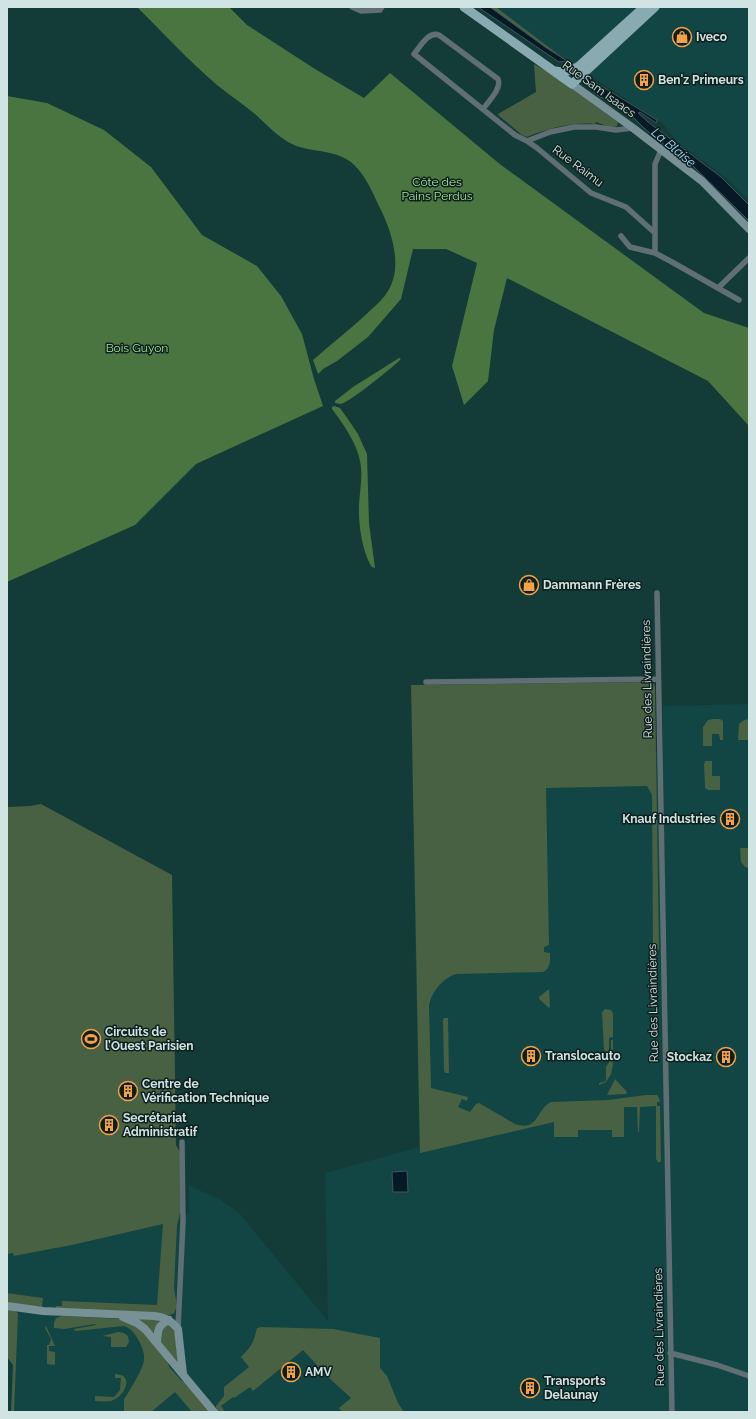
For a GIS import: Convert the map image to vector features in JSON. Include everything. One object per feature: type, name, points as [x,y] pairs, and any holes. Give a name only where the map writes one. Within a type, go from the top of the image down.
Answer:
[{"type":"main road","name":"Rue Sam Isaacs","points":[[464,7],[633,128],[702,182],[749,229]]},
{"type":"main road","points":[[554,71],[570,71],[584,62],[644,7]]},
{"type":"main road","points":[[570,83],[655,7]]},
{"type":"main road","points":[[570,83],[584,62]]},
{"type":"main road","points":[[7,1306],[43,1312],[154,1316],[169,1320],[178,1328],[183,1374]]},
{"type":"main road","points":[[120,1315],[137,1323],[145,1329],[214,1412]]},
{"type":"main road","points":[[157,1343],[159,1328],[162,1324],[169,1320]]},
{"type":"street","points":[[352,7],[362,11],[380,10],[382,7]]},
{"type":"street","name":"Rue Raimu","points":[[483,108],[498,87],[500,82],[498,79],[439,35],[431,35],[414,54],[515,135],[527,141],[591,193],[626,207],[655,233]]},
{"type":"street","points":[[527,141],[550,132],[574,127],[596,127],[616,130],[633,128]]},
{"type":"street","points":[[655,253],[655,164],[661,150]]},
{"type":"street","points":[[621,236],[630,247],[655,253],[739,300]]},
{"type":"street","points":[[718,288],[749,258]]},
{"type":"street","name":"Rue des Livraindières","points":[[657,593],[672,1412]]},
{"type":"street","points":[[426,682],[658,679]]},
{"type":"street","points":[[178,1328],[183,1222],[182,1142]]},
{"type":"street","points":[[670,1352],[717,1365],[749,1376]]},
{"type":"shaded area","points":[[496,7],[749,7],[749,200],[724,176],[678,143],[663,124],[552,50]]},
{"type":"shaded area","points":[[749,704],[749,1412],[11,1412],[13,1365],[7,1357],[14,1305],[43,1298],[7,1293],[7,1254],[13,1253],[14,1256],[48,1250],[163,1224],[189,1212],[189,1185],[222,1201],[240,1214],[328,1321],[325,1173],[419,1147],[412,757],[663,752],[663,706]]},
{"type":"green space","name":"Côte des Pains Perdus","points":[[137,7],[229,7],[247,25],[315,69],[364,98],[390,73],[501,165],[704,313],[749,328],[749,426],[708,381],[507,278],[494,330],[488,381],[464,405],[452,366],[477,263],[446,249],[413,249],[401,299],[368,337],[318,374],[313,360],[379,303],[386,294],[392,282],[395,271],[395,261],[392,239],[385,219],[371,189],[364,176],[348,160],[341,156],[300,147],[292,144],[277,134],[186,57]]},
{"type":"green space","points":[[490,7],[496,7],[567,61],[545,47]]},
{"type":"green space","points":[[534,64],[553,75],[618,122],[617,126],[610,127],[596,122],[595,124],[561,126],[527,137],[522,135],[498,114],[536,92]]},
{"type":"green space","name":"Bois Guyon","points":[[7,96],[47,103],[104,130],[151,167],[202,235],[257,266],[281,296],[302,334],[323,406],[196,464],[135,525],[7,582]]},
{"type":"green space","points":[[399,358],[401,359],[390,369],[346,402],[341,404],[335,403],[335,401],[353,387]]},
{"type":"green space","points":[[334,406],[340,408],[345,415],[358,434],[367,454],[369,523],[375,568],[372,567],[363,545],[360,528],[360,461],[353,440],[332,409]]},
{"type":"green space","points":[[648,682],[654,684],[655,688],[659,949],[653,951],[652,795],[647,786],[546,788],[549,945],[544,947],[544,952],[550,953],[549,966],[543,972],[456,974],[438,986],[432,996],[429,1006],[431,1088],[468,1097],[467,1101],[462,1099],[458,1107],[470,1112],[476,1104],[479,1103],[515,1124],[523,1126],[529,1125],[533,1122],[546,1105],[551,1102],[608,1100],[657,1095],[660,1102],[657,1102],[657,1106],[660,1106],[661,1162],[658,1162],[656,1159],[656,1106],[640,1107],[639,1132],[637,1107],[624,1107],[624,1137],[612,1137],[612,1130],[578,1130],[578,1137],[554,1137],[554,1122],[420,1153],[411,685]]},
{"type":"green space","points":[[720,719],[723,721],[723,740],[720,740],[719,734],[712,734],[712,746],[703,746],[703,727],[708,720]]},
{"type":"green space","points":[[749,719],[749,740],[738,740],[739,724],[744,720]]},
{"type":"green space","points":[[705,761],[712,761],[712,776],[720,776],[720,790],[708,790],[705,788]]},
{"type":"green space","name":"Circuits de l’Ouest Parisien","points":[[41,804],[172,875],[176,1145],[180,1152],[181,1209],[177,1225],[174,1288],[177,1306],[174,1313],[170,1315],[56,1308],[56,1306],[62,1306],[62,1301],[157,1305],[163,1224],[72,1245],[14,1256],[13,1253],[7,1254],[7,807]]},
{"type":"green space","points":[[740,848],[749,848],[749,868],[745,867],[741,862]]},
{"type":"green space","points":[[549,989],[549,1008],[539,999],[539,997]]},
{"type":"green space","points":[[605,1009],[611,1010],[613,1014],[613,1037],[609,1038],[609,1054],[604,1050],[602,1012]]},
{"type":"green space","points":[[444,1018],[448,1018],[449,1073],[445,1073],[444,1070]]},
{"type":"green space","points":[[611,1040],[613,1040],[613,1065],[611,1074],[606,1082],[599,1085],[599,1083],[606,1081],[606,1067],[611,1059]]},
{"type":"green space","points":[[615,1079],[627,1092],[626,1094],[607,1095]]},
{"type":"green space","points":[[7,1293],[43,1298],[42,1307],[7,1303]]},
{"type":"green space","points":[[7,1309],[16,1311],[18,1314],[14,1412],[11,1412],[13,1365],[7,1357]]},
{"type":"green space","points":[[62,1316],[120,1319],[139,1327],[165,1357],[170,1368],[187,1384],[211,1412],[192,1412],[175,1392],[151,1412],[124,1412],[124,1399],[143,1366],[144,1361],[142,1347],[136,1336],[131,1330],[124,1326],[75,1331],[74,1329],[96,1325],[64,1329],[54,1328],[56,1318]]},
{"type":"green space","points":[[146,1317],[160,1321],[155,1334],[135,1318]]},
{"type":"green space","points":[[168,1324],[175,1332],[178,1363],[162,1344],[160,1339],[161,1330]]},
{"type":"green space","points":[[46,1326],[55,1346],[49,1346],[49,1351],[55,1352],[54,1365],[47,1364],[47,1345],[49,1345],[51,1339],[45,1328]]},
{"type":"green space","points":[[257,1328],[333,1329],[380,1338],[380,1368],[387,1376],[398,1403],[404,1412],[342,1412],[339,1408],[351,1398],[328,1377],[303,1350],[253,1391],[250,1387],[221,1406],[225,1412],[219,1411],[216,1406],[224,1396],[224,1387],[249,1367],[241,1357],[252,1344]]},
{"type":"green space","points":[[118,1332],[124,1333],[128,1336],[129,1342],[126,1347],[111,1347],[111,1337],[102,1336]]},
{"type":"green space","points":[[115,1374],[121,1375],[125,1378],[126,1386],[124,1391],[116,1399],[111,1401],[95,1401],[95,1396],[114,1397],[120,1390],[121,1378],[115,1378]]},
{"type":"water","points":[[478,7],[490,7],[567,61],[559,62]]},
{"type":"water","name":"La Blaise","points":[[593,81],[657,120],[656,123],[640,112],[638,113],[721,177],[749,205],[749,221],[690,163],[688,165],[645,129],[625,109],[614,102],[600,97],[594,92]]},
{"type":"water","points":[[407,1171],[408,1192],[393,1192],[392,1172]]},
{"type":"place","name":"Iveco","points":[[682,37]]},
{"type":"place","name":"Ben'z Primeurs","points":[[644,80]]},
{"type":"place","name":"Dammann Frères","points":[[529,585]]},
{"type":"place","name":"Knauf Industries","points":[[730,819]]},
{"type":"place","name":"Circuits de l’Ouest Parisien","points":[[91,1039]]},
{"type":"place","name":"Translocauto","points":[[531,1056]]},
{"type":"place","name":"Stockaz","points":[[726,1057]]},
{"type":"place","name":"Centre de Vérification Technique","points":[[128,1091]]},
{"type":"place","name":"Secrétariat Administratif","points":[[109,1125]]},
{"type":"place","name":"AMV","points":[[291,1372]]},
{"type":"place","name":"Transports Delaunay","points":[[530,1388]]}]
